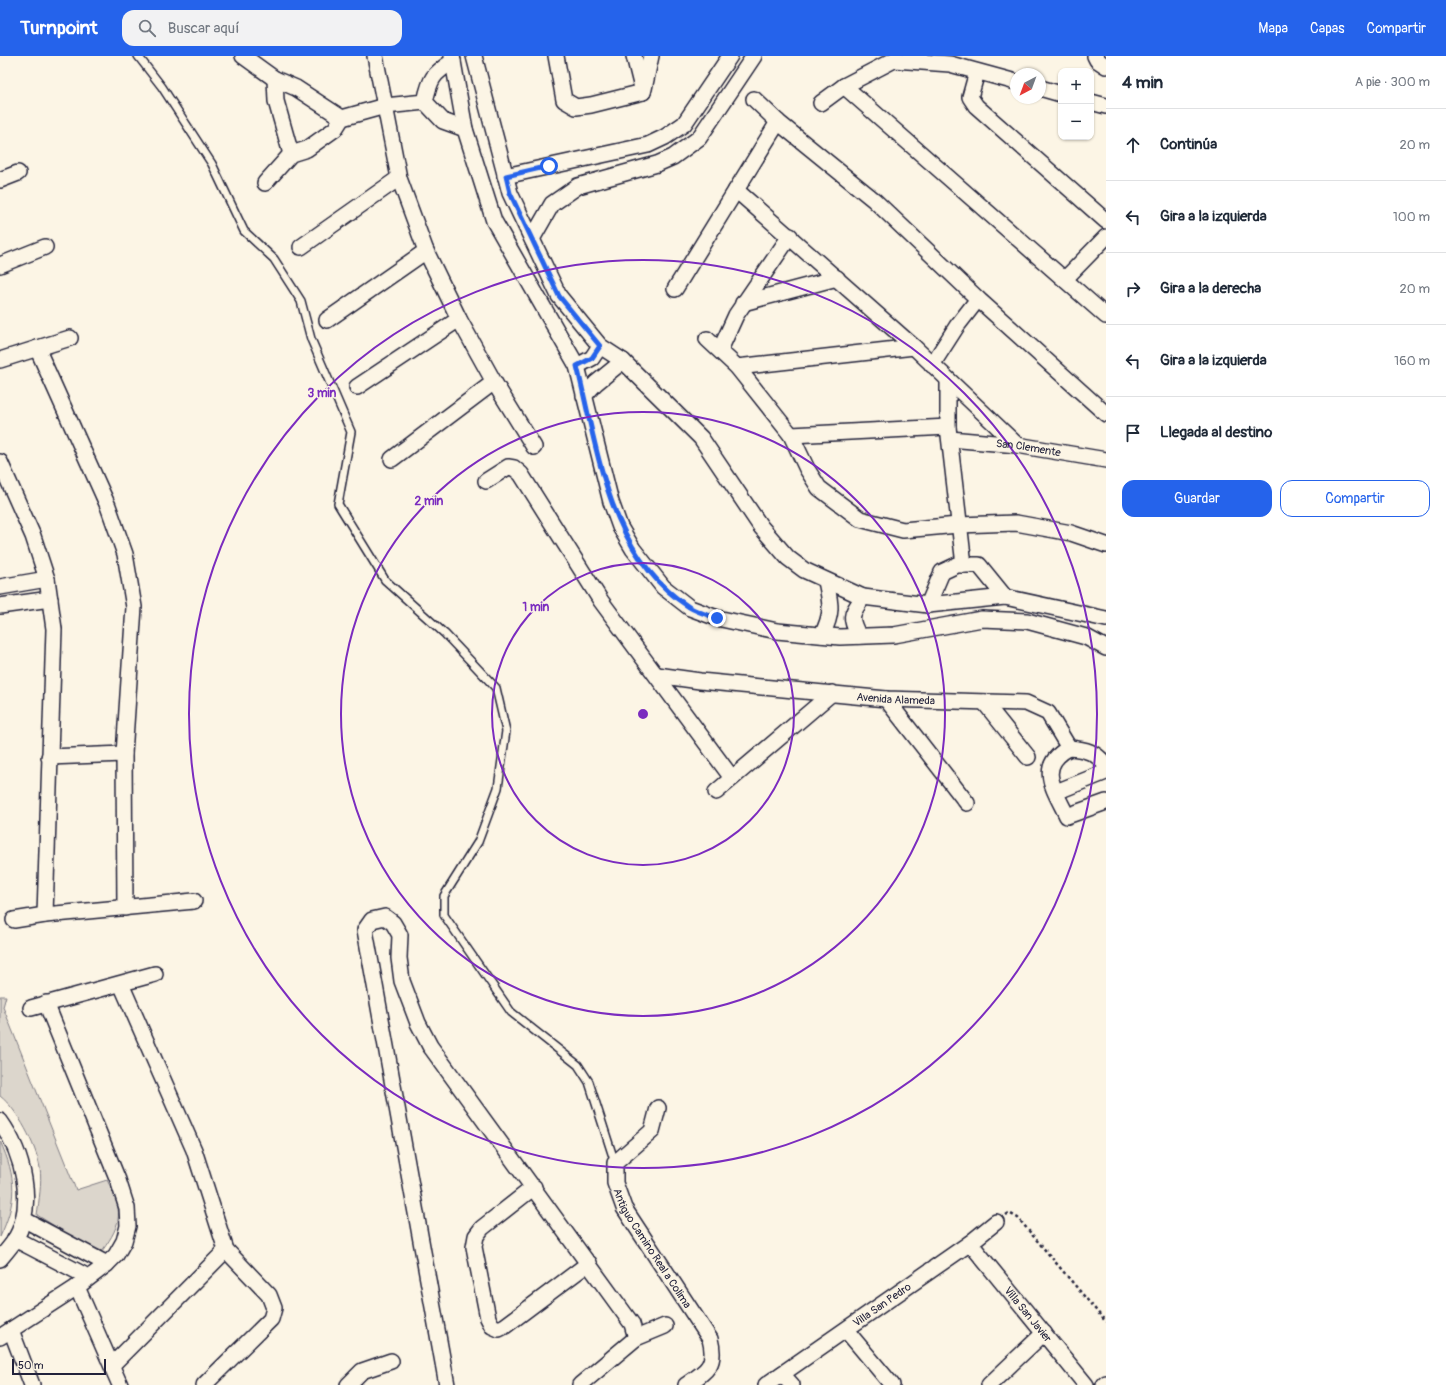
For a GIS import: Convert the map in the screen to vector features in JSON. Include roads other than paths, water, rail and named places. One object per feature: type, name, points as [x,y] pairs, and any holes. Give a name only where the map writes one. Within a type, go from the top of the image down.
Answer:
[{"type":"street","points":[[243,56],[275,79],[296,88],[342,118]]},
{"type":"street","points":[[375,56],[399,178],[426,251],[459,319],[494,382],[534,447]]},
{"type":"street","points":[[474,56],[510,193],[559,296],[600,346],[623,362],[701,438],[773,543],[788,558],[804,570],[826,582],[863,597],[928,605],[1005,597],[1106,619]]},
{"type":"street","points":[[556,56],[564,100],[576,107],[592,105],[643,92]]},
{"type":"street","points":[[634,56],[643,92]]},
{"type":"street","points":[[643,92],[651,56]]},
{"type":"street","points":[[506,176],[648,145],[665,137],[684,124],[730,56]]},
{"type":"street","points":[[532,239],[552,204],[578,186],[657,164],[673,156],[700,138],[754,56]]},
{"type":"street","points":[[1095,56],[1097,60],[1106,66]]},
{"type":"street","points":[[425,102],[428,88],[435,73],[453,58]]},
{"type":"street","points":[[453,58],[465,129],[494,221],[577,366],[611,502],[620,527],[646,567],[663,587],[690,608],[717,618],[777,631],[822,635],[894,635],[982,619],[1027,621],[1086,637],[1106,648]]},
{"type":"street","points":[[821,103],[844,86],[894,60],[950,64],[1010,80]]},
{"type":"street","points":[[977,72],[970,97],[976,106],[1106,221]]},
{"type":"street","points":[[275,79],[276,101],[291,154]]},
{"type":"street","points":[[844,86],[1106,316]]},
{"type":"street","points":[[1046,90],[1058,93]]},
{"type":"street","points":[[754,99],[778,122],[874,200],[978,299],[1106,414]]},
{"type":"street","points":[[265,183],[291,154],[307,149],[335,129],[342,118],[385,106],[425,102]]},
{"type":"street","points":[[425,102],[442,121],[465,129]]},
{"type":"street","points":[[1094,103],[1106,106]]},
{"type":"street","points":[[675,289],[778,122]]},
{"type":"street","points":[[665,137],[673,156]]},
{"type":"street","points":[[0,180],[18,173]]},
{"type":"street","points":[[301,247],[399,178]]},
{"type":"street","points":[[736,190],[790,236],[914,347],[1017,445]]},
{"type":"street","points":[[720,350],[743,303],[790,236]]},
{"type":"street","points":[[1065,279],[1106,237]]},
{"type":"street","points":[[0,265],[45,247]]},
{"type":"street","points":[[327,320],[426,251]]},
{"type":"street","points":[[743,303],[837,278]]},
{"type":"street","points":[[932,365],[957,326],[978,299]]},
{"type":"street","points":[[357,387],[459,319]]},
{"type":"street","points":[[0,360],[70,338]]},
{"type":"street","points":[[707,339],[737,367],[791,435],[819,488],[860,519],[903,530],[958,524],[1016,522],[1070,533],[1106,545]]},
{"type":"street","points":[[577,366],[592,358],[600,346]]},
{"type":"street","points":[[737,367],[914,347]]},
{"type":"street","points":[[37,348],[108,506],[125,554],[134,607],[124,754],[125,908]]},
{"type":"street","points":[[584,396],[596,383],[623,362]]},
{"type":"street","points":[[948,381],[949,433],[958,524],[964,565]]},
{"type":"street","points":[[392,459],[494,382]]},
{"type":"street","name":"San Clemente","points":[[791,435],[949,433],[1106,460]]},
{"type":"street","points":[[0,462],[33,536],[47,579],[54,629],[45,915]]},
{"type":"street","points":[[486,481],[508,467],[514,468],[520,474],[601,600],[732,778]]},
{"type":"street","points":[[928,605],[942,572],[957,565],[979,565],[1005,597]]},
{"type":"street","points":[[47,579],[1,587],[4,606],[50,599]]},
{"type":"street","points":[[822,635],[829,621],[831,604],[826,582]]},
{"type":"street","points":[[859,636],[852,623],[854,612],[863,597]]},
{"type":"street","name":"Avenida Alameda","points":[[657,675],[801,692],[832,693],[886,699],[1026,703],[1048,713],[1069,748]]},
{"type":"street","points":[[716,792],[832,693]]},
{"type":"street","points":[[886,699],[967,803]]},
{"type":"street","points":[[984,702],[1028,757]]},
{"type":"street","points":[[1106,766],[1101,758],[1085,749],[1069,748],[1058,754],[1052,761],[1049,774],[1067,816],[1106,802]]},
{"type":"street","points":[[49,757],[124,754]]},
{"type":"street","points":[[1056,792],[1106,772]]},
{"type":"street","points":[[14,920],[45,915],[194,901]]},
{"type":"street","points":[[447,1385],[365,930],[372,920],[385,917],[393,924],[400,935],[399,958],[402,981],[418,1023],[430,1046],[589,1263],[632,1324],[636,1338]]},
{"type":"street","points":[[31,1008],[154,974]]},
{"type":"street","points":[[122,984],[194,1150],[226,1250],[269,1295],[274,1308],[271,1319],[204,1385]]},
{"type":"street","points":[[32,1385],[6,1334],[107,1264],[116,1255],[124,1241],[128,1226],[127,1208],[118,1180],[46,1004]]},
{"type":"street","points":[[615,1163],[652,1131],[658,1108]]},
{"type":"street","points":[[0,1122],[17,1149],[23,1173],[25,1204],[23,1219],[15,1239],[0,1259]]},
{"type":"street","name":"Antiguo Camino Real a Colima","points":[[615,1163],[615,1183],[624,1208],[710,1339],[713,1357],[709,1367],[686,1385]]},
{"type":"street","points":[[534,1187],[482,1228],[476,1236],[474,1247],[488,1318],[492,1326],[499,1329],[505,1326],[589,1263]]},
{"type":"street","points":[[23,1219],[107,1264]]},
{"type":"street","name":"Villa San Pedro","points":[[766,1385],[787,1379],[846,1330],[970,1243],[996,1222]]},
{"type":"street","points":[[46,1255],[55,1235]]},
{"type":"street","points":[[15,1239],[46,1255],[83,1282],[120,1385]]},
{"type":"street","name":"Villa San Javier","points":[[970,1243],[1086,1385]]},
{"type":"street","points":[[112,1365],[226,1250]]},
{"type":"street","points":[[580,1385],[636,1338],[665,1326]]},
{"type":"street","points":[[846,1330],[892,1385]]},
{"type":"street","points":[[989,1385],[1044,1333]]},
{"type":"street","points":[[348,1385],[362,1370],[391,1361]]},
{"type":"lane","points":[[138,56],[162,87],[212,164],[244,231],[274,260],[301,301],[311,339],[351,432],[338,504],[386,580],[445,634],[496,688],[506,731],[498,788],[478,842],[444,896],[444,915],[512,1012],[578,1065],[588,1082],[615,1163]]}]
